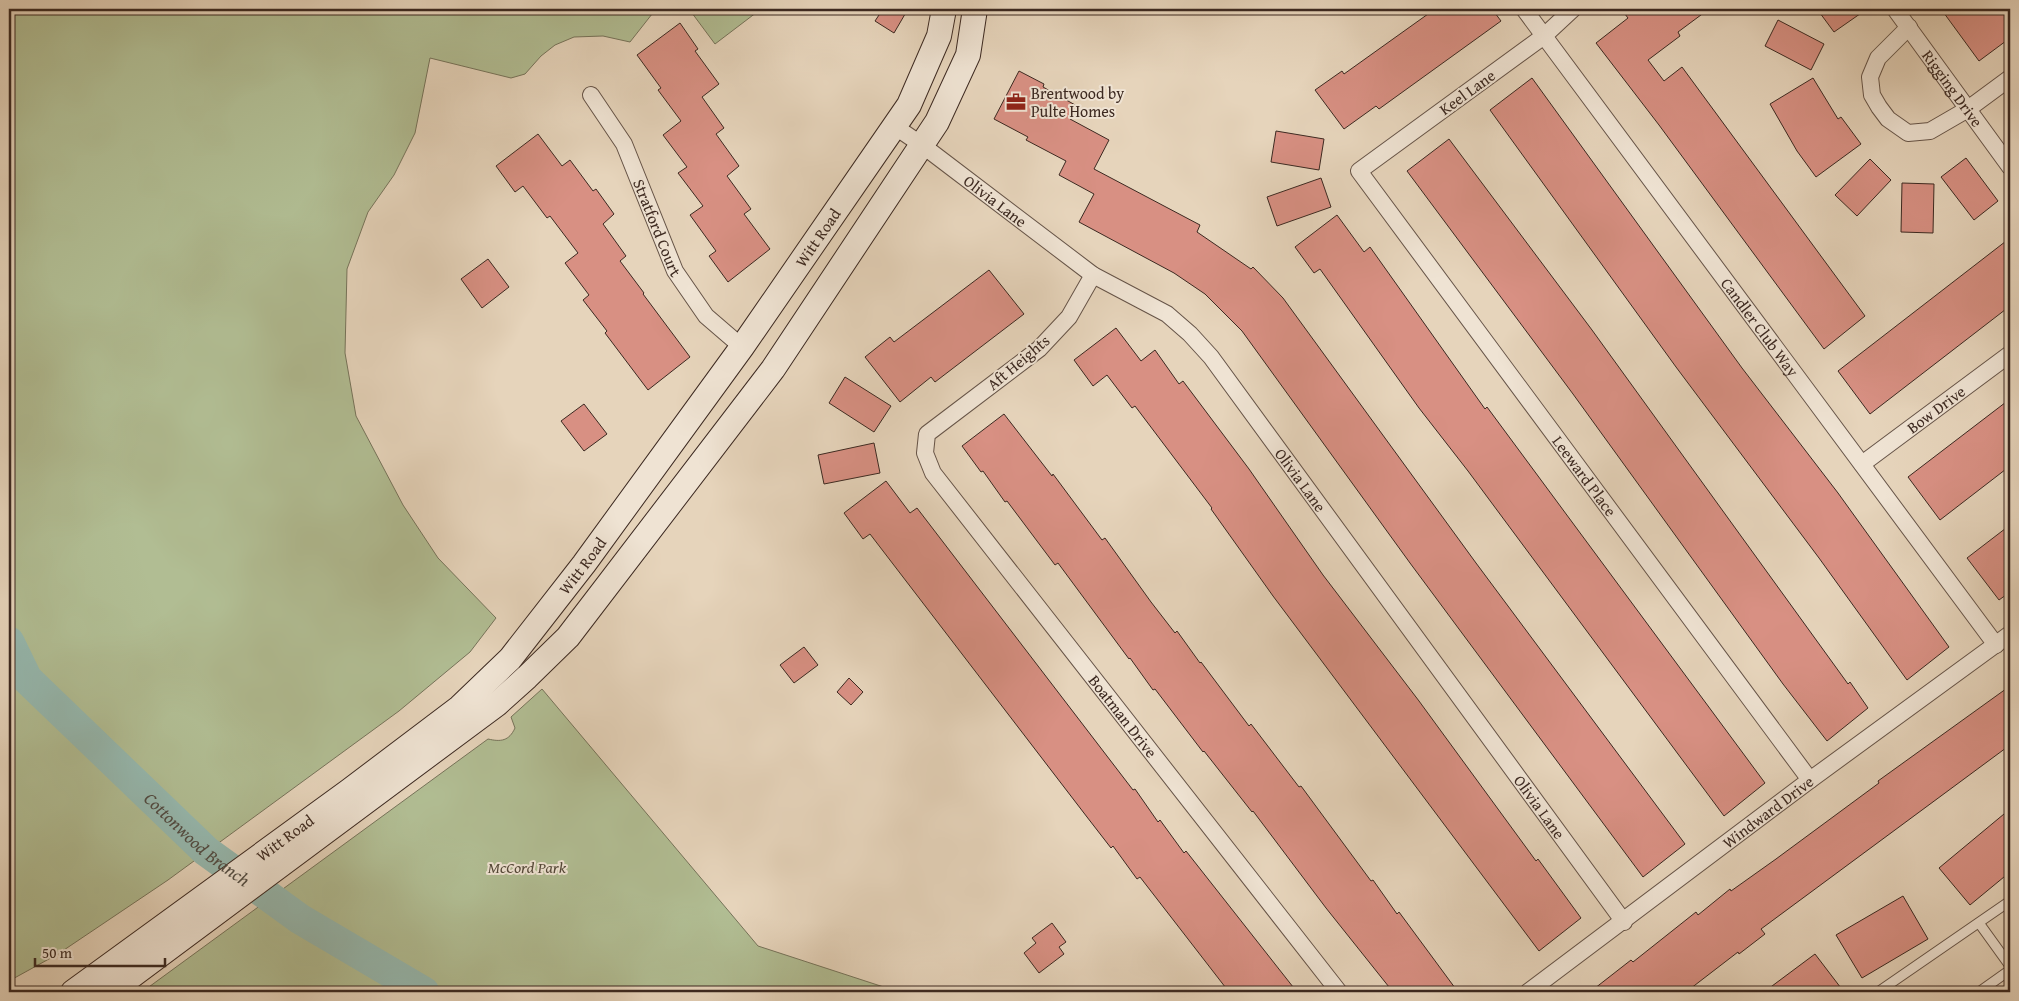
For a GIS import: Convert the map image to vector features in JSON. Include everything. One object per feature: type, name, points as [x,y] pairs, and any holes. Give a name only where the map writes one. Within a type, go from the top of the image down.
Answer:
[{"type":"street","name":"Witt Road","points":[[110,992],[354,799],[460,707],[510,659],[594,550],[742,347],[909,105],[940,36],[944,9]]},
{"type":"street","name":"Witt Road","points":[[73,992],[354,799],[497,704],[568,637],[773,368],[937,122],[968,55],[975,9]]},
{"type":"street","name":"Candler Club Way","points":[[1524,9],[1996,645]]},
{"type":"street","name":"Keel Lane","points":[[1359,172],[1544,36],[1573,9]]},
{"type":"street","name":"Rigging Drive","points":[[1895,9],[2010,167]]},
{"type":"street","points":[[1909,26],[1878,58],[1870,76],[1872,95],[1888,119],[1908,133],[1930,131],[1968,109],[2010,78]]},
{"type":"street","name":"Stratford Court","points":[[591,95],[624,144],[676,271],[706,316],[742,347]]},
{"type":"street","name":"Olivia Lane","points":[[894,126],[922,144],[1093,276],[1167,314],[1190,334],[1211,357],[1624,922]]},
{"type":"street","name":"Leeward Place","points":[[1359,172],[1810,780]]},
{"type":"street","name":"Aft Heights","points":[[927,434],[1039,349],[1069,317],[1093,276]]},
{"type":"street","points":[[742,347],[773,368]]},
{"type":"street","name":"Bow Drive","points":[[1862,464],[2010,354]]},
{"type":"street","name":"Boatman Drive","points":[[927,434],[925,453],[933,473],[1339,992]]},
{"type":"street","name":"Windward Drive","points":[[1528,992],[1624,922],[1810,780],[2010,634]]},
{"type":"lane","points":[[1878,992],[2010,901]]},
{"type":"lane","points":[[1979,923],[2010,966]]},
{"type":"lane","points":[[1979,992],[2010,970]]},
{"type":"green space","points":[[9,9],[656,9],[630,42],[603,36],[574,37],[555,45],[541,56],[525,74],[511,78],[430,58],[415,133],[394,175],[368,212],[347,269],[345,353],[356,416],[403,505],[438,558],[496,618],[470,652],[399,711],[168,880],[58,954],[9,981]]},
{"type":"green space","points":[[689,9],[761,9],[715,44]]},
{"type":"green space","name":"McCord Park","points":[[542,689],[758,946],[899,992],[142,992],[488,739],[501,740],[510,736],[515,728],[511,717]]},
{"type":"building","points":[[883,9],[908,9],[894,33],[875,21]]},
{"type":"building","points":[[1435,9],[1492,9],[1501,21],[1379,109],[1376,106],[1344,129],[1315,90],[1342,71],[1344,74]]},
{"type":"building","points":[[1621,9],[1709,9],[1678,32],[1680,36],[1648,60],[1664,81],[1682,67],[1865,316],[1824,349],[1659,125],[1596,43],[1628,18]]},
{"type":"building","points":[[1817,9],[1867,9],[1834,32]]},
{"type":"building","points":[[1941,9],[2010,9],[2010,38],[1979,61]]},
{"type":"building","points":[[1778,20],[1824,44],[1811,70],[1765,46]]},
{"type":"building","points":[[680,23],[698,49],[695,51],[719,84],[702,97],[724,128],[716,134],[739,166],[727,176],[751,209],[744,214],[770,249],[728,282],[709,256],[716,251],[690,215],[703,206],[678,173],[687,167],[663,135],[681,121],[658,90],[661,88],[637,55]]},
{"type":"building","points":[[1019,71],[1044,84],[1043,87],[1077,106],[1070,119],[1109,140],[1094,169],[1200,225],[1197,232],[1251,269],[1253,267],[1283,298],[1476,563],[1685,844],[1643,877],[1410,563],[1242,331],[1205,294],[1174,273],[1079,222],[1094,194],[1059,175],[1066,161],[1026,140],[1028,137],[994,119]]},
{"type":"building","points":[[1532,78],[1742,368],[1838,493],[1949,647],[1907,680],[1819,558],[1676,367],[1490,110]]},
{"type":"building","points":[[1813,78],[1838,119],[1841,117],[1861,144],[1816,177],[1797,151],[1770,104]]},
{"type":"building","points":[[1276,131],[1324,139],[1319,170],[1271,162]]},
{"type":"building","points":[[538,134],[562,166],[570,160],[593,191],[596,189],[614,214],[603,224],[626,256],[620,261],[690,357],[648,390],[583,300],[589,295],[565,263],[578,253],[550,216],[547,218],[523,186],[515,192],[496,166]]},
{"type":"building","points":[[1449,139],[1592,330],[1848,684],[1850,682],[1868,708],[1827,741],[1783,684],[1573,394],[1407,171]]},
{"type":"building","points":[[1966,158],[1998,201],[1974,220],[1941,177]]},
{"type":"building","points":[[1870,159],[1891,180],[1857,216],[1835,195]]},
{"type":"building","points":[[1321,178],[1331,207],[1277,226],[1267,197]]},
{"type":"building","points":[[1902,183],[1934,184],[1933,233],[1901,232]]},
{"type":"building","points":[[1337,215],[1364,252],[1370,247],[1485,409],[1487,407],[1765,783],[1724,816],[1468,471],[1419,408],[1320,269],[1314,273],[1295,247]]},
{"type":"building","points":[[2010,238],[2010,306],[1870,414],[1838,371]]},
{"type":"building","points":[[488,259],[509,287],[482,308],[461,279]]},
{"type":"building","points":[[989,270],[1024,314],[935,382],[931,377],[900,402],[865,357],[890,337],[894,342]]},
{"type":"building","points":[[1116,328],[1141,361],[1155,350],[1179,384],[1183,381],[1249,469],[1323,575],[1419,701],[1536,861],[1538,859],[1581,918],[1539,951],[1273,596],[1212,508],[1135,406],[1132,408],[1107,375],[1093,386],[1074,360]]},
{"type":"building","points":[[845,377],[891,406],[874,432],[829,403]]},
{"type":"building","points":[[2010,399],[2010,466],[1940,520],[1908,477]]},
{"type":"building","points":[[584,404],[607,434],[584,451],[561,421]]},
{"type":"building","points":[[1004,414],[1052,476],[1053,474],[1102,540],[1105,538],[1151,602],[1175,633],[1177,631],[1249,726],[1251,724],[1299,787],[1301,786],[1371,881],[1373,880],[1397,914],[1399,912],[1458,992],[1393,992],[1326,908],[1253,811],[1203,752],[1155,689],[1153,690],[1058,563],[1055,565],[1007,501],[1005,502],[983,471],[981,472],[962,446]]},
{"type":"building","points":[[874,443],[880,473],[824,484],[818,455]]},
{"type":"building","points":[[886,481],[910,513],[917,508],[1133,790],[1135,789],[1158,822],[1160,820],[1184,853],[1186,851],[1297,992],[1229,992],[1140,877],[1137,879],[1113,846],[1111,848],[870,534],[863,539],[844,513]]},
{"type":"building","points":[[2010,525],[2010,592],[1999,600],[1967,558]]},
{"type":"building","points":[[804,647],[818,665],[794,683],[780,665]]},
{"type":"building","points":[[849,678],[863,692],[851,705],[837,692]]},
{"type":"building","points":[[2010,686],[2010,745],[1761,929],[1765,934],[1739,954],[1738,952],[1686,992],[1590,992],[1631,960],[1633,962],[1696,912],[1698,915],[1730,889],[1731,891],[1776,859],[1879,783],[1878,781]]},
{"type":"building","points":[[2010,809],[2010,872],[1970,905],[1939,868]]},
{"type":"building","points":[[1903,896],[1928,939],[1862,978],[1836,935]]},
{"type":"building","points":[[1052,923],[1066,942],[1059,947],[1064,954],[1039,973],[1024,953],[1036,943],[1032,938]]},
{"type":"building","points":[[1815,954],[1844,992],[1764,992]]},
{"type":"waterway","name":"Cottonwood Branch","points":[[9,642],[27,679],[206,851],[300,919],[424,992]]},
{"type":"place","name":"Brentwood by Pulte Homes","points":[[1016,102]]}]
